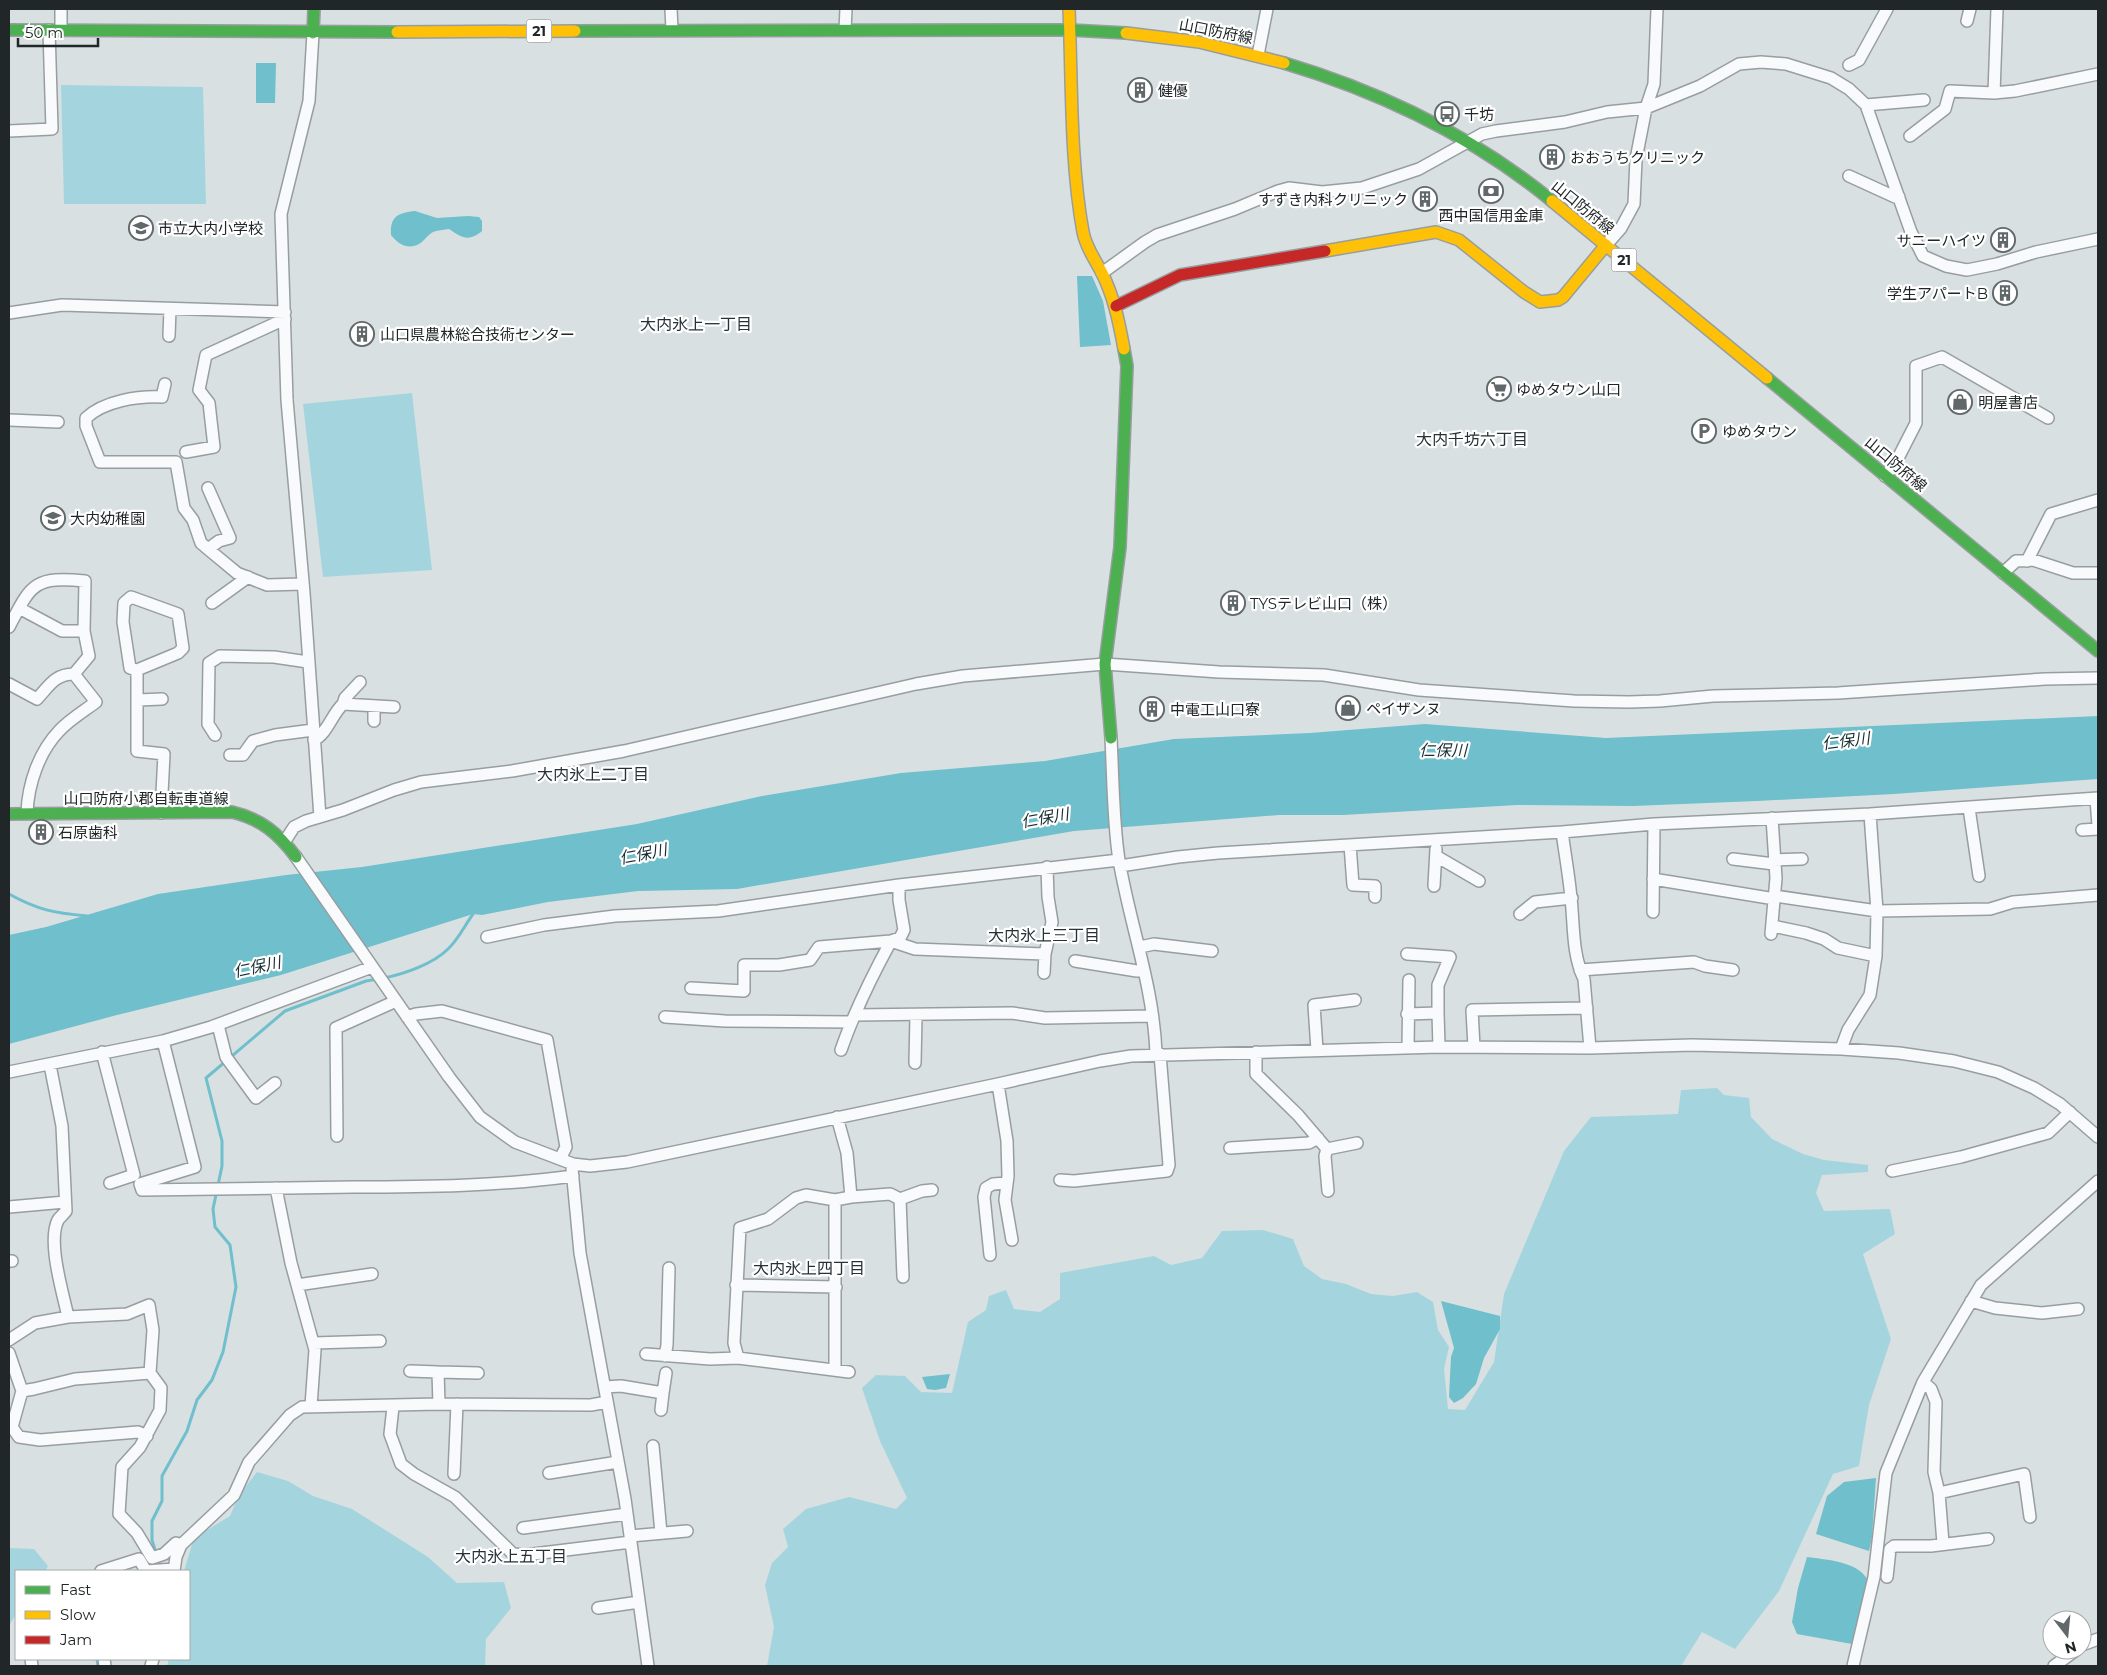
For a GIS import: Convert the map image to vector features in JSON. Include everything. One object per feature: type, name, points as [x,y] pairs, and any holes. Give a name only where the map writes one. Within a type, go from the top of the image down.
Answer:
[{"type":"main road","points":[[313,33],[314,9]]},
{"type":"main road","points":[[1069,9],[1078,203],[1087,248],[1102,273],[1116,306],[1126,366],[1126,415],[1120,547],[1105,664],[1111,738]]},
{"type":"main road","name":"山口防府線","points":[[9,30],[61,29],[313,33],[672,30],[1070,30],[1157,36],[1199,42],[1300,66],[1364,90],[1407,109],[1468,141],[1524,178],[2098,651]]},
{"type":"main road","points":[[1116,306],[1180,275],[1436,232],[1459,240],[1524,292],[1540,302],[1550,302],[1563,297],[1606,245]]},
{"type":"main road","name":"山口防府小郡自転車道線","points":[[9,814],[232,812],[252,816],[274,830],[297,859]]},
{"type":"street","points":[[61,9],[61,29]]},
{"type":"street","points":[[671,9],[672,30]]},
{"type":"street","points":[[844,30],[846,9]]},
{"type":"street","points":[[1258,55],[1267,9]]},
{"type":"street","points":[[1606,245],[1621,228],[1634,204],[1636,159],[1646,108],[1654,84],[1657,9]]},
{"type":"street","points":[[1849,65],[1859,60],[1887,9]]},
{"type":"street","points":[[1967,21],[1970,9]]},
{"type":"street","points":[[1994,93],[1997,9]]},
{"type":"street","points":[[9,132],[52,129],[48,30]]},
{"type":"street","points":[[313,33],[309,101],[281,214],[287,400],[320,817]]},
{"type":"street","points":[[1102,273],[1158,235],[1234,209],[1278,191],[1288,188],[1304,191],[1341,191],[1362,188],[1419,169],[1482,134],[1565,122],[1606,112],[1646,108],[1700,86],[1739,64],[1761,62],[1786,64],[1830,78],[1849,89],[1866,105],[1911,232],[1923,256],[1967,270],[2036,252],[2098,240]]},
{"type":"street","points":[[1910,136],[1945,109],[1950,91],[1994,93],[2016,91],[2098,74]]},
{"type":"street","points":[[1866,105],[1924,100]]},
{"type":"street","points":[[1849,176],[1895,197],[1899,197]]},
{"type":"street","points":[[9,313],[62,305],[285,315]]},
{"type":"street","points":[[169,336],[170,309]]},
{"type":"street","points":[[186,452],[214,447],[209,403],[199,390],[206,355],[285,315]]},
{"type":"street","points":[[1885,476],[1895,464],[1916,423],[1916,366],[1942,357],[2048,418]]},
{"type":"street","points":[[165,384],[161,403],[150,396],[122,401],[95,410],[86,418],[86,426],[100,462],[176,462],[184,508],[193,520],[201,543],[237,573],[267,585],[302,584]]},
{"type":"street","points":[[9,420],[58,422]]},
{"type":"street","points":[[208,549],[219,541],[230,538],[210,493],[224,494]]},
{"type":"street","points":[[2027,561],[2051,514],[2098,500]]},
{"type":"street","points":[[2003,573],[2016,561],[2034,560],[2073,573],[2098,573]]},
{"type":"street","points":[[212,603],[248,577]]},
{"type":"street","points":[[9,627],[30,589],[38,583],[70,580],[85,581],[84,632],[94,655],[74,674],[62,674],[37,699],[9,684]]},
{"type":"street","points":[[131,597],[178,614],[183,648],[178,653],[138,670],[130,668],[123,622],[124,604],[131,597]]},
{"type":"street","points":[[19,608],[62,632],[84,632]]},
{"type":"street","points":[[215,735],[208,724],[210,663],[220,656],[274,657],[308,662]]},
{"type":"street","points":[[285,842],[294,827],[421,782],[512,771],[624,751],[916,684],[963,676],[1105,664],[1210,672],[1324,675],[1419,690],[1574,701],[1660,701],[1712,696],[1838,693],[2044,679],[2098,678]]},
{"type":"street","points":[[138,670],[137,751],[164,754],[161,813]]},
{"type":"street","points":[[27,814],[27,799],[40,755],[59,730],[96,702],[74,674]]},
{"type":"street","points":[[230,756],[243,755],[254,741],[275,735],[313,735],[320,737],[335,712],[360,682]]},
{"type":"street","points":[[138,700],[162,699]]},
{"type":"street","points":[[343,704],[394,707]]},
{"type":"street","points":[[374,706],[374,721]]},
{"type":"street","points":[[1060,1180],[1074,1181],[1167,1171],[1169,1165],[1158,1054],[1152,1016],[1140,947],[1119,860],[1111,738]]},
{"type":"street","points":[[487,937],[544,925],[614,916],[718,911],[899,885],[1119,860],[1562,832],[1654,824],[1870,814],[2097,798],[2098,825]]},
{"type":"street","points":[[1969,808],[1979,876]]},
{"type":"street","points":[[1841,1049],[1848,1030],[1870,996],[1876,956],[1877,911],[1870,814]]},
{"type":"street","points":[[1772,818],[1775,898],[1772,930],[1806,933],[1824,939],[1838,948],[1876,956]]},
{"type":"street","points":[[1652,912],[1654,824]]},
{"type":"street","points":[[2082,830],[2098,829]]},
{"type":"street","points":[[1562,832],[1572,898],[1574,937],[1580,970],[1584,979],[1590,1048]]},
{"type":"street","points":[[1434,886],[1435,840]]},
{"type":"street","points":[[1350,845],[1353,885],[1375,886],[1375,897]]},
{"type":"street","points":[[1436,856],[1479,881]]},
{"type":"street","points":[[297,859],[407,1017],[480,1117],[515,1142],[573,1164],[590,1166],[627,1162],[1100,1061],[1158,1054],[1439,1046],[1590,1048],[1692,1045],[1841,1049],[1899,1053],[1954,1061],[1998,1072],[2034,1088],[2070,1112],[2098,1137]]},
{"type":"street","points":[[1732,859],[1774,862],[1802,859]]},
{"type":"street","points":[[1044,973],[1045,954],[1052,922],[1048,897],[1047,867]]},
{"type":"street","points":[[1653,879],[1775,898],[1877,911],[1990,909],[2013,902],[2098,895]]},
{"type":"street","points":[[691,988],[744,991],[744,965],[779,965],[810,960],[819,947],[891,941],[900,938],[904,930],[899,900],[899,885]]},
{"type":"street","points":[[1520,914],[1534,902],[1572,898]]},
{"type":"street","points":[[891,941],[915,949],[1045,954]]},
{"type":"street","points":[[841,1050],[853,1018],[891,941]]},
{"type":"street","points":[[1140,947],[1154,944],[1212,951]]},
{"type":"street","points":[[1407,954],[1450,957],[1438,985],[1439,1046]]},
{"type":"street","points":[[1075,962],[1137,971],[1144,970]]},
{"type":"street","points":[[1580,970],[1694,962],[1705,966],[1733,970]]},
{"type":"street","points":[[9,1072],[163,1041],[218,1025],[372,967]]},
{"type":"street","points":[[1408,980],[1408,1047]]},
{"type":"street","points":[[1317,1050],[1314,1005],[1355,1000]]},
{"type":"street","points":[[337,1136],[336,1028],[396,1001]]},
{"type":"street","points":[[1474,1047],[1472,1010],[1587,1008]]},
{"type":"street","points":[[407,1017],[442,1011],[547,1040],[566,1147],[560,1159]]},
{"type":"street","points":[[665,1018],[725,1021],[1012,1013],[1045,1018],[1152,1016]]},
{"type":"street","points":[[1407,1014],[1438,1013]]},
{"type":"street","points":[[916,1015],[916,1063]]},
{"type":"street","points":[[218,1025],[228,1061],[256,1098],[275,1083]]},
{"type":"street","points":[[163,1041],[195,1167],[140,1184],[142,1190],[455,1186],[509,1182],[522,1183],[573,1176]]},
{"type":"street","points":[[102,1052],[134,1175],[110,1183]]},
{"type":"street","points":[[1256,1052],[1256,1074],[1298,1115],[1327,1149]]},
{"type":"street","points":[[50,1065],[62,1126],[66,1212],[59,1219],[55,1230],[54,1244],[68,1317]]},
{"type":"street","points":[[998,1084],[1007,1141],[1008,1176],[1005,1200],[1012,1240]]},
{"type":"street","points":[[1892,1171],[1961,1157],[2048,1133],[2070,1112]]},
{"type":"street","points":[[837,1117],[847,1153],[851,1197]]},
{"type":"street","points":[[1230,1148],[1309,1143],[1318,1138]]},
{"type":"street","points":[[1327,1149],[1357,1143]]},
{"type":"street","points":[[1327,1149],[1325,1156],[1328,1191]]},
{"type":"street","points":[[573,1164],[580,1253],[627,1514],[648,1666]]},
{"type":"street","points":[[1853,1666],[1874,1577],[1886,1473],[1923,1382],[1981,1285],[2098,1181]]},
{"type":"street","points":[[990,1255],[984,1196],[986,1188],[993,1184],[1007,1183]]},
{"type":"street","points":[[276,1188],[279,1210],[297,1285],[315,1350],[312,1406]]},
{"type":"street","points":[[738,1358],[734,1343],[740,1228],[768,1219],[796,1198],[806,1195],[835,1200],[890,1194],[900,1199],[922,1190],[932,1190]]},
{"type":"street","points":[[900,1199],[903,1277]]},
{"type":"street","points":[[835,1200],[835,1370]]},
{"type":"street","points":[[9,1207],[65,1202]]},
{"type":"street","points":[[665,1356],[668,1344],[669,1268]]},
{"type":"street","points":[[297,1285],[372,1274]]},
{"type":"street","points":[[736,1285],[836,1286]]},
{"type":"street","points":[[1971,1302],[1995,1308],[2042,1313],[2078,1310]]},
{"type":"street","points":[[9,1340],[34,1323],[68,1317],[126,1314],[149,1305],[153,1330],[150,1373],[161,1388],[160,1410],[140,1447],[122,1467],[119,1514],[137,1533],[152,1558],[164,1554],[176,1543],[181,1544]]},
{"type":"street","points":[[313,1343],[380,1341]]},
{"type":"street","points":[[9,1353],[22,1390],[12,1428],[19,1437],[40,1440],[138,1432],[146,1436]]},
{"type":"street","points":[[646,1354],[710,1359],[738,1358],[849,1372]]},
{"type":"street","points":[[410,1371],[478,1372]]},
{"type":"street","points":[[438,1372],[439,1404]]},
{"type":"street","points":[[22,1390],[75,1379],[150,1373]]},
{"type":"street","points":[[661,1410],[666,1373]]},
{"type":"street","points":[[1923,1382],[1931,1389],[1936,1402],[1934,1472],[1939,1492],[1938,1548]]},
{"type":"street","points":[[605,1388],[621,1386],[663,1393]]},
{"type":"street","points":[[174,1570],[181,1544],[234,1495],[249,1462],[290,1415],[302,1407],[439,1404],[591,1405],[607,1402]]},
{"type":"street","points":[[454,1474],[458,1404]]},
{"type":"street","points":[[393,1406],[390,1434],[401,1464],[414,1474],[455,1497],[513,1554],[525,1556],[661,1533],[687,1531]]},
{"type":"street","points":[[653,1446],[661,1533]]},
{"type":"street","points":[[549,1474],[618,1462]]},
{"type":"street","points":[[1939,1492],[2024,1474],[2030,1517]]},
{"type":"street","points":[[523,1528],[544,1521],[575,1526],[627,1514]]},
{"type":"street","points":[[1887,1576],[1890,1549],[1894,1546],[1938,1548],[1988,1539]]},
{"type":"street","points":[[104,1570],[139,1560],[145,1570]]},
{"type":"street","points":[[598,1608],[639,1602]]},
{"type":"shaded area","points":[[61,85],[203,87],[206,204],[64,204]]},
{"type":"shaded area","points":[[412,393],[432,570],[323,577],[303,404]]},
{"type":"shaded area","points":[[1717,1088],[1724,1095],[1749,1098],[1751,1117],[1772,1139],[1803,1154],[1824,1160],[1868,1165],[1868,1172],[1822,1175],[1816,1193],[1824,1211],[1890,1209],[1895,1234],[1863,1254],[1891,1339],[1869,1405],[1859,1466],[1833,1474],[1779,1591],[1735,1649],[1702,1632],[1681,1666],[767,1666],[774,1627],[765,1585],[772,1563],[788,1547],[783,1529],[806,1509],[849,1497],[896,1509],[907,1498],[880,1441],[862,1388],[876,1375],[905,1376],[921,1392],[952,1393],[968,1322],[986,1310],[989,1296],[1006,1290],[1014,1309],[1040,1312],[1060,1299],[1060,1273],[1154,1256],[1171,1265],[1202,1258],[1222,1231],[1263,1230],[1293,1239],[1304,1266],[1322,1279],[1346,1284],[1371,1294],[1393,1296],[1417,1292],[1433,1302],[1438,1330],[1449,1347],[1444,1369],[1448,1409],[1465,1410],[1494,1362],[1504,1294],[1564,1151],[1591,1117],[1678,1114],[1681,1090]]},
{"type":"shaded area","points":[[257,1472],[288,1481],[313,1496],[352,1509],[428,1557],[457,1583],[504,1582],[511,1608],[486,1639],[485,1666],[167,1666],[169,1660],[190,1660],[190,1570],[184,1570],[194,1538],[230,1516],[239,1495]]},
{"type":"shaded area","points":[[9,1548],[34,1549],[48,1566],[46,1570],[15,1570],[15,1616],[9,1626]]},
{"type":"water","points":[[256,63],[276,63],[275,103],[256,103]]},
{"type":"water","points":[[415,211],[437,218],[479,217],[482,221],[482,231],[473,237],[466,238],[449,229],[437,231],[415,246],[402,245],[391,235],[392,224],[400,214]]},
{"type":"water","points":[[1077,276],[1092,276],[1103,301],[1111,345],[1080,347]]},
{"type":"water","name":"仁保川","points":[[2098,716],[2098,779],[1894,794],[1757,801],[1633,806],[1517,805],[1343,815],[1279,815],[1074,831],[737,889],[638,891],[548,902],[482,915],[473,914],[281,975],[117,1015],[9,1044],[9,935],[46,927],[158,894],[286,875],[362,867],[637,824],[762,796],[901,773],[1045,761],[1174,739],[1310,733],[1425,724],[1606,738]]},
{"type":"water","points":[[1441,1301],[1500,1316],[1500,1329],[1484,1358],[1476,1384],[1463,1398],[1454,1403],[1449,1397],[1451,1357],[1454,1348]]},
{"type":"water","points":[[950,1374],[946,1388],[935,1390],[927,1389],[922,1377]]},
{"type":"water","points":[[1876,1478],[1872,1537],[1869,1551],[1816,1534],[1827,1496],[1844,1482]]},
{"type":"water","points":[[1807,1557],[1849,1565],[1857,1569],[1868,1580],[1860,1626],[1852,1644],[1797,1634],[1792,1622],[1798,1588]]},
{"type":"waterway","points":[[9,894],[46,910],[87,916]]},
{"type":"waterway","points":[[384,978],[418,968],[442,954],[452,945],[473,914],[471,910]]},
{"type":"waterway","points":[[156,1553],[152,1540],[152,1521],[162,1501],[162,1476],[187,1431],[197,1400],[212,1380],[223,1352],[236,1287],[230,1245],[215,1227],[213,1209],[222,1166],[222,1141],[206,1078],[285,1011],[366,981],[378,979]]},
{"type":"waterway","points":[[97,1660],[98,1666]]},
{"type":"traffic: fast","points":[[313,33],[314,9]]},
{"type":"traffic: fast","points":[[9,30],[397,32]]},
{"type":"traffic: fast","points":[[575,31],[1070,30],[1126,33]]},
{"type":"traffic: fast","points":[[1284,63],[1356,88],[1425,119],[1491,157],[1552,201]]},
{"type":"traffic: fast","points":[[1111,738],[1105,664],[1120,547],[1127,366],[1124,349]]},
{"type":"traffic: fast","points":[[1767,378],[2098,651]]},
{"type":"traffic: fast","points":[[9,814],[232,812],[252,819],[268,828],[296,857]]},
{"type":"traffic: slow","points":[[1069,9],[1072,121],[1076,177],[1083,232],[1088,248],[1110,291],[1124,349]]},
{"type":"traffic: slow","points":[[397,32],[575,31]]},
{"type":"traffic: slow","points":[[1126,33],[1199,42],[1284,63]]},
{"type":"traffic: slow","points":[[1552,201],[1767,378]]},
{"type":"traffic: slow","points":[[1325,251],[1436,232],[1459,240],[1524,292],[1540,302],[1558,300],[1563,297],[1606,245]]},
{"type":"traffic: jam","points":[[1116,306],[1180,275],[1325,251]]},
{"type":"place","name":"健優","points":[[1140,90]]},
{"type":"place","name":"千坊","points":[[1447,114]]},
{"type":"place","name":"おおうちクリニック","points":[[1552,157]]},
{"type":"place","name":"西中国信用金庫","points":[[1491,191]]},
{"type":"place","name":"すずき内科クリニック","points":[[1425,199]]},
{"type":"place","name":"市立大内小学校","points":[[141,228]]},
{"type":"place","name":"サニーハイツ","points":[[2003,240]]},
{"type":"place","name":"学生アパートB","points":[[2005,293]]},
{"type":"place","name":"山口県農林総合技術センター","points":[[362,334]]},
{"type":"place","name":"ゆめタウン山口","points":[[1499,389]]},
{"type":"place","name":"明屋書店","points":[[1960,402]]},
{"type":"place","name":"ゆめタウン","points":[[1704,431]]},
{"type":"place","name":"大内幼稚園","points":[[53,518]]},
{"type":"place","name":"TYSテレビ山口（株）","points":[[1233,603]]},
{"type":"place","name":"ペイザンヌ","points":[[1348,708]]},
{"type":"place","name":"中電工山口寮","points":[[1152,709]]},
{"type":"place","name":"石原歯科","points":[[41,832]]},
{"type":"district","name":"大内氷上一丁目","points":[[696,324]]},
{"type":"district","name":"大内千坊六丁目","points":[[1472,439]]},
{"type":"district","name":"大内氷上二丁目","points":[[593,774]]},
{"type":"district","name":"大内氷上三丁目","points":[[1044,935]]},
{"type":"district","name":"大内氷上四丁目","points":[[809,1268]]},
{"type":"district","name":"大内氷上五丁目","points":[[511,1556]]}]
